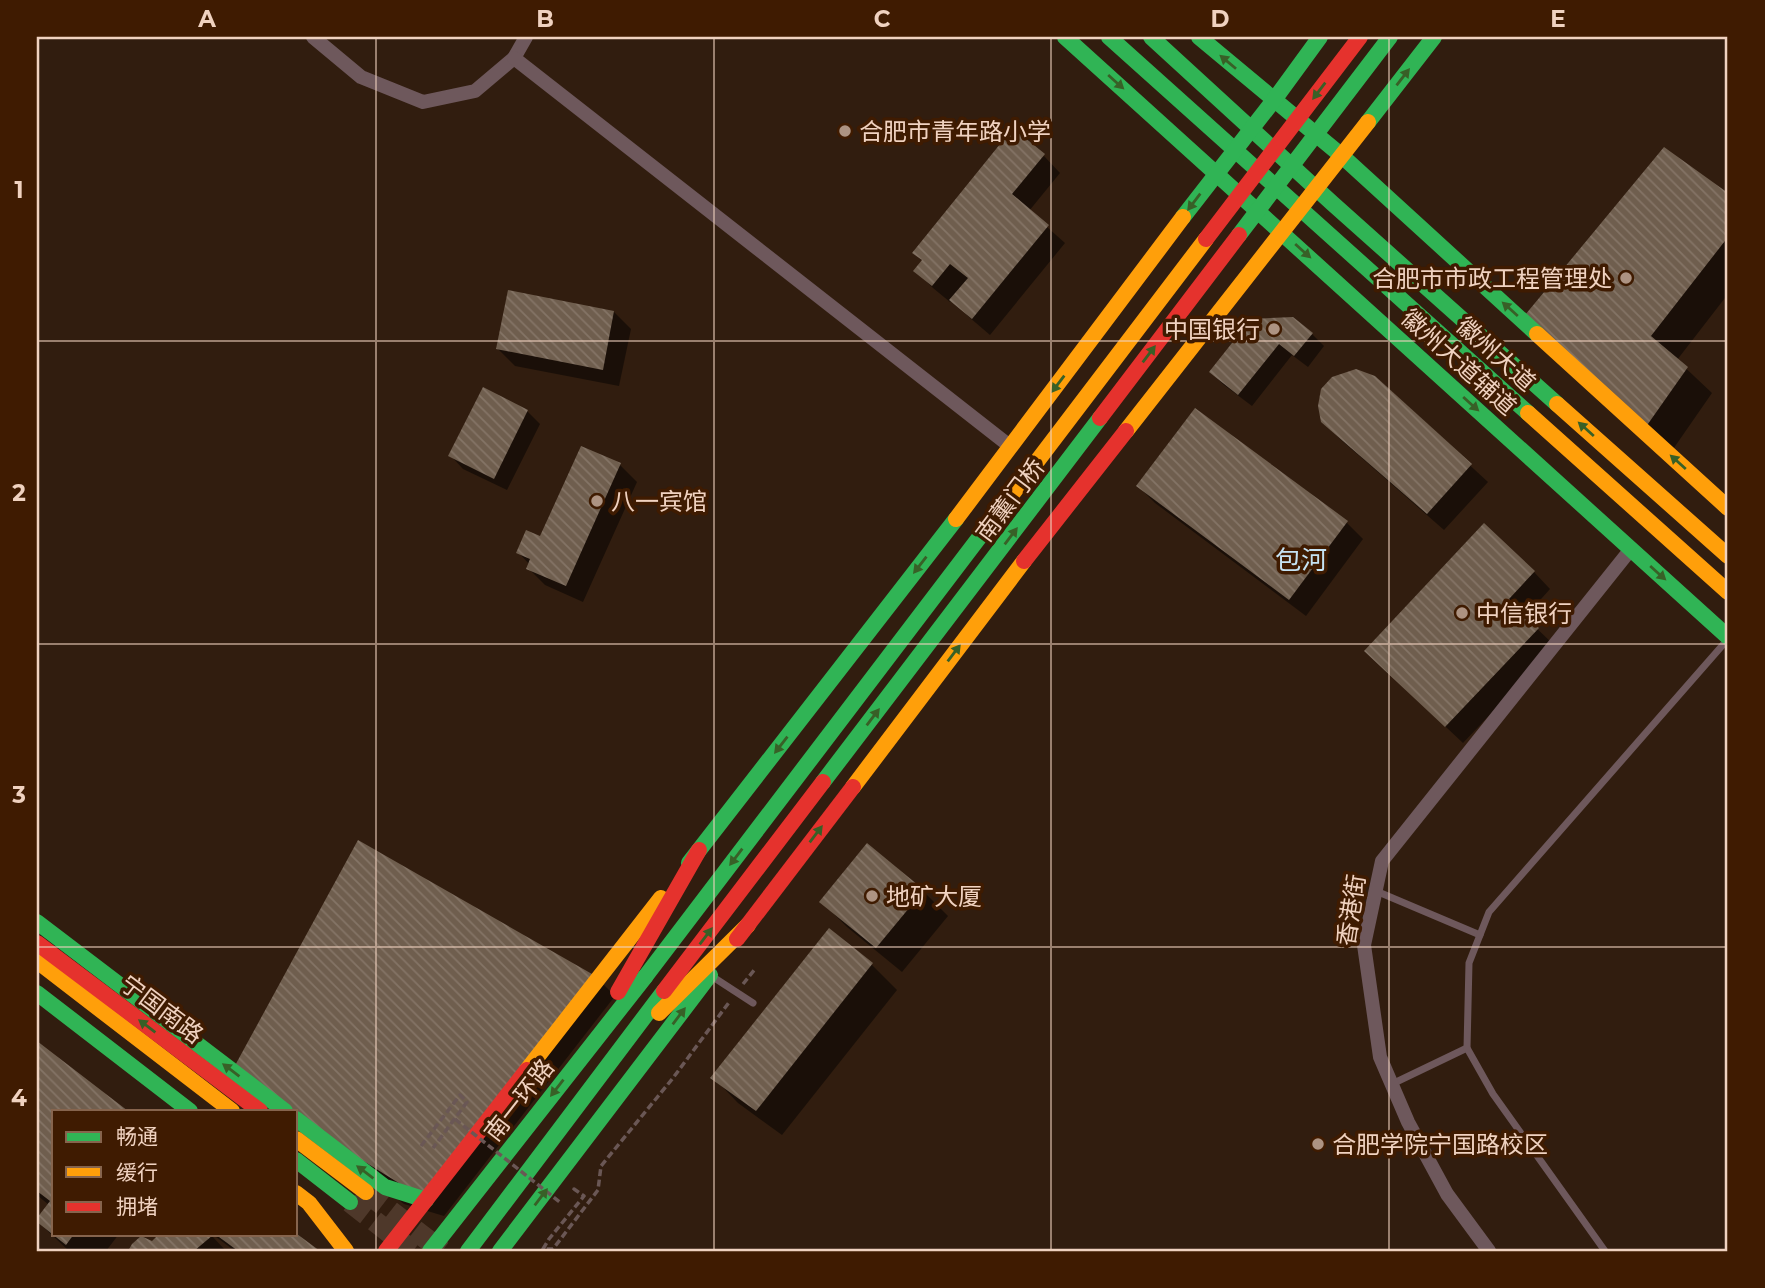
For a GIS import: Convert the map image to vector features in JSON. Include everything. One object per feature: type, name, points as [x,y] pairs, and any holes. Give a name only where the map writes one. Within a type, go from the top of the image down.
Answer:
[{"type":"main road","name":"徽州大道辅道","points":[[1065,37],[1728,638]]},
{"type":"main road","name":"徽州大道","points":[[1109,37],[1728,592]]},
{"type":"main road","name":"徽州大道","points":[[1151,37],[1728,556]]},
{"type":"main road","points":[[1199,37],[1342,156],[1728,508]]},
{"type":"main road","points":[[386,1251],[949,528],[1320,37]]},
{"type":"main road","name":"南薰门桥","points":[[645,977],[1360,37]]},
{"type":"main road","name":"南薰门桥","points":[[664,991],[1390,37]]},
{"type":"main road","points":[[500,1251],[1014,575],[1434,37]]},
{"type":"main road","points":[[581,1058],[699,850]]},
{"type":"main road","points":[[37,922],[284,1110]]},
{"type":"main road","points":[[615,1056],[748,925]]},
{"type":"main road","name":"宁国南路","points":[[37,943],[259,1110]]},
{"type":"main road","name":"宁国南路","points":[[37,961],[231,1110]]},
{"type":"main road","name":"南一环路","points":[[430,1251],[645,977]]},
{"type":"main road","name":"南一环路","points":[[468,1251],[664,991]]},
{"type":"main road","points":[[37,993],[189,1110]]},
{"type":"main road","points":[[298,1121],[385,1187],[426,1200]]},
{"type":"main road","points":[[298,1141],[366,1192]]},
{"type":"main road","points":[[298,1162],[351,1202]]},
{"type":"main road","points":[[298,1195],[309,1203],[346,1251]]},
{"type":"street","points":[[313,37],[361,77],[424,102],[475,91],[514,58],[526,37]]},
{"type":"street","points":[[514,58],[1010,447]]},
{"type":"street","name":"香港街","points":[[1489,1251],[1447,1194],[1408,1122],[1380,1057],[1364,945],[1382,861],[1631,549]]},
{"type":"lane","points":[[1605,1251],[1493,1094],[1467,1048],[1469,963],[1489,912],[1728,638]]},
{"type":"lane","points":[[1376,891],[1480,934]]},
{"type":"lane","points":[[710,975],[753,1003]]},
{"type":"lane","points":[[1392,1084],[1467,1048]]},
{"type":"path","points":[[455,1119],[561,1203],[575,1189],[584,1196],[542,1249],[553,1249],[598,1190],[601,1166],[717,1019]]},
{"type":"path","points":[[421,1146],[460,1095],[467,1102],[432,1148]]},
{"type":"building","points":[[1013,128],[1045,154],[1012,194],[1049,225],[972,319],[949,300],[968,278],[950,264],[932,286],[913,271],[922,260],[912,253]]},
{"type":"building","name":"合肥市市政工程管理处","points":[[1664,147],[1728,193],[1728,237],[1651,336],[1688,367],[1643,431],[1521,320]]},
{"type":"building","points":[[508,290],[614,311],[603,370],[496,349]]},
{"type":"building","points":[[1293,317],[1313,333],[1294,356],[1279,344],[1238,395],[1209,372],[1251,319]]},
{"type":"building","points":[[1356,369],[1375,376],[1472,464],[1427,514],[1321,422],[1318,406],[1321,389],[1332,377]]},
{"type":"building","points":[[483,387],[528,410],[494,479],[448,456]]},
{"type":"building","points":[[1195,408],[1348,521],[1289,600],[1136,486]]},
{"type":"building","points":[[581,446],[621,463],[566,586],[526,569],[530,559],[516,553],[526,530],[540,536]]},
{"type":"building","name":"中信银行","points":[[1484,523],[1535,571],[1509,599],[1539,628],[1445,727],[1364,651]]},
{"type":"building","points":[[358,840],[599,978],[426,1200],[298,1120],[298,1110],[284,1110],[232,1071]]},
{"type":"building","name":"地矿大厦","points":[[867,843],[924,890],[876,948],[819,902]]},
{"type":"building","points":[[829,928],[873,963],[756,1111],[710,1078]]},
{"type":"building","points":[[37,1041],[127,1110],[52,1110],[52,1234],[37,1222],[37,1218],[50,1201],[37,1191]]},
{"type":"building","points":[[298,1235],[320,1251],[238,1251],[218,1236]]},
{"type":"building","points":[[55,1236],[73,1236],[66,1245]]},
{"type":"building","points":[[141,1236],[152,1241],[157,1236],[212,1236],[194,1251],[128,1251]]},
{"type":"tunnel","points":[[366,1192],[442,1251]]},
{"type":"tunnel","points":[[350,1202],[413,1251]]},
{"type":"traffic: fast","points":[[1065,37],[1728,637]]},
{"type":"traffic: fast","points":[[1109,37],[1528,413]]},
{"type":"traffic: fast","points":[[1151,37],[1557,404]]},
{"type":"traffic: fast","points":[[1199,37],[1342,156],[1537,334]]},
{"type":"traffic: fast","points":[[1183,217],[1320,37]]},
{"type":"traffic: fast","points":[[1239,235],[1390,37]]},
{"type":"traffic: fast","points":[[1368,122],[1434,37]]},
{"type":"traffic: fast","points":[[823,782],[1100,418]]},
{"type":"traffic: fast","points":[[689,863],[956,519]]},
{"type":"traffic: fast","points":[[645,977],[991,522]]},
{"type":"traffic: fast","points":[[37,922],[284,1110]]},
{"type":"traffic: fast","points":[[500,1251],[710,975]]},
{"type":"traffic: fast","points":[[430,1251],[645,977]]},
{"type":"traffic: fast","points":[[468,1251],[664,991]]},
{"type":"traffic: fast","points":[[37,993],[189,1110]]},
{"type":"traffic: fast","points":[[298,1121],[385,1187],[426,1200]]},
{"type":"traffic: fast","points":[[298,1162],[350,1202]]},
{"type":"traffic: slow","points":[[1126,431],[1368,122]]},
{"type":"traffic: slow","points":[[956,519],[1183,217]]},
{"type":"traffic: slow","points":[[991,522],[1206,239]]},
{"type":"traffic: slow","points":[[1537,334],[1728,508]]},
{"type":"traffic: slow","points":[[1557,404],[1728,556]]},
{"type":"traffic: slow","points":[[1528,413],[1728,592]]},
{"type":"traffic: slow","points":[[853,787],[1024,561]]},
{"type":"traffic: slow","points":[[527,1070],[661,898]]},
{"type":"traffic: slow","points":[[659,1013],[748,925]]},
{"type":"traffic: slow","points":[[37,961],[231,1110]]},
{"type":"traffic: slow","points":[[298,1141],[366,1192]]},
{"type":"traffic: slow","points":[[298,1195],[309,1203],[346,1251]]},
{"type":"traffic: jam","points":[[1206,239],[1360,37]]},
{"type":"traffic: jam","points":[[1100,418],[1239,235]]},
{"type":"traffic: jam","points":[[1024,561],[1126,431]]},
{"type":"traffic: jam","points":[[664,991],[823,782]]},
{"type":"traffic: jam","points":[[737,939],[853,787]]},
{"type":"traffic: jam","points":[[618,992],[699,850]]},
{"type":"traffic: jam","points":[[37,943],[259,1110]]},
{"type":"traffic: jam","points":[[386,1251],[527,1070]]},
{"type":"place","name":"合肥市青年路小学","points":[[845,131]]},
{"type":"place","name":"合肥市市政工程管理处","points":[[1626,278]]},
{"type":"place","name":"中国银行","points":[[1274,329]]},
{"type":"place","name":"八一宾馆","points":[[597,501]]},
{"type":"place","name":"中信银行","points":[[1462,613]]},
{"type":"place","name":"地矿大厦","points":[[872,896]]},
{"type":"place","name":"合肥学院宁国路校区","points":[[1318,1144]]},
{"type":"district","name":"包河","points":[[1301,560]]}]
